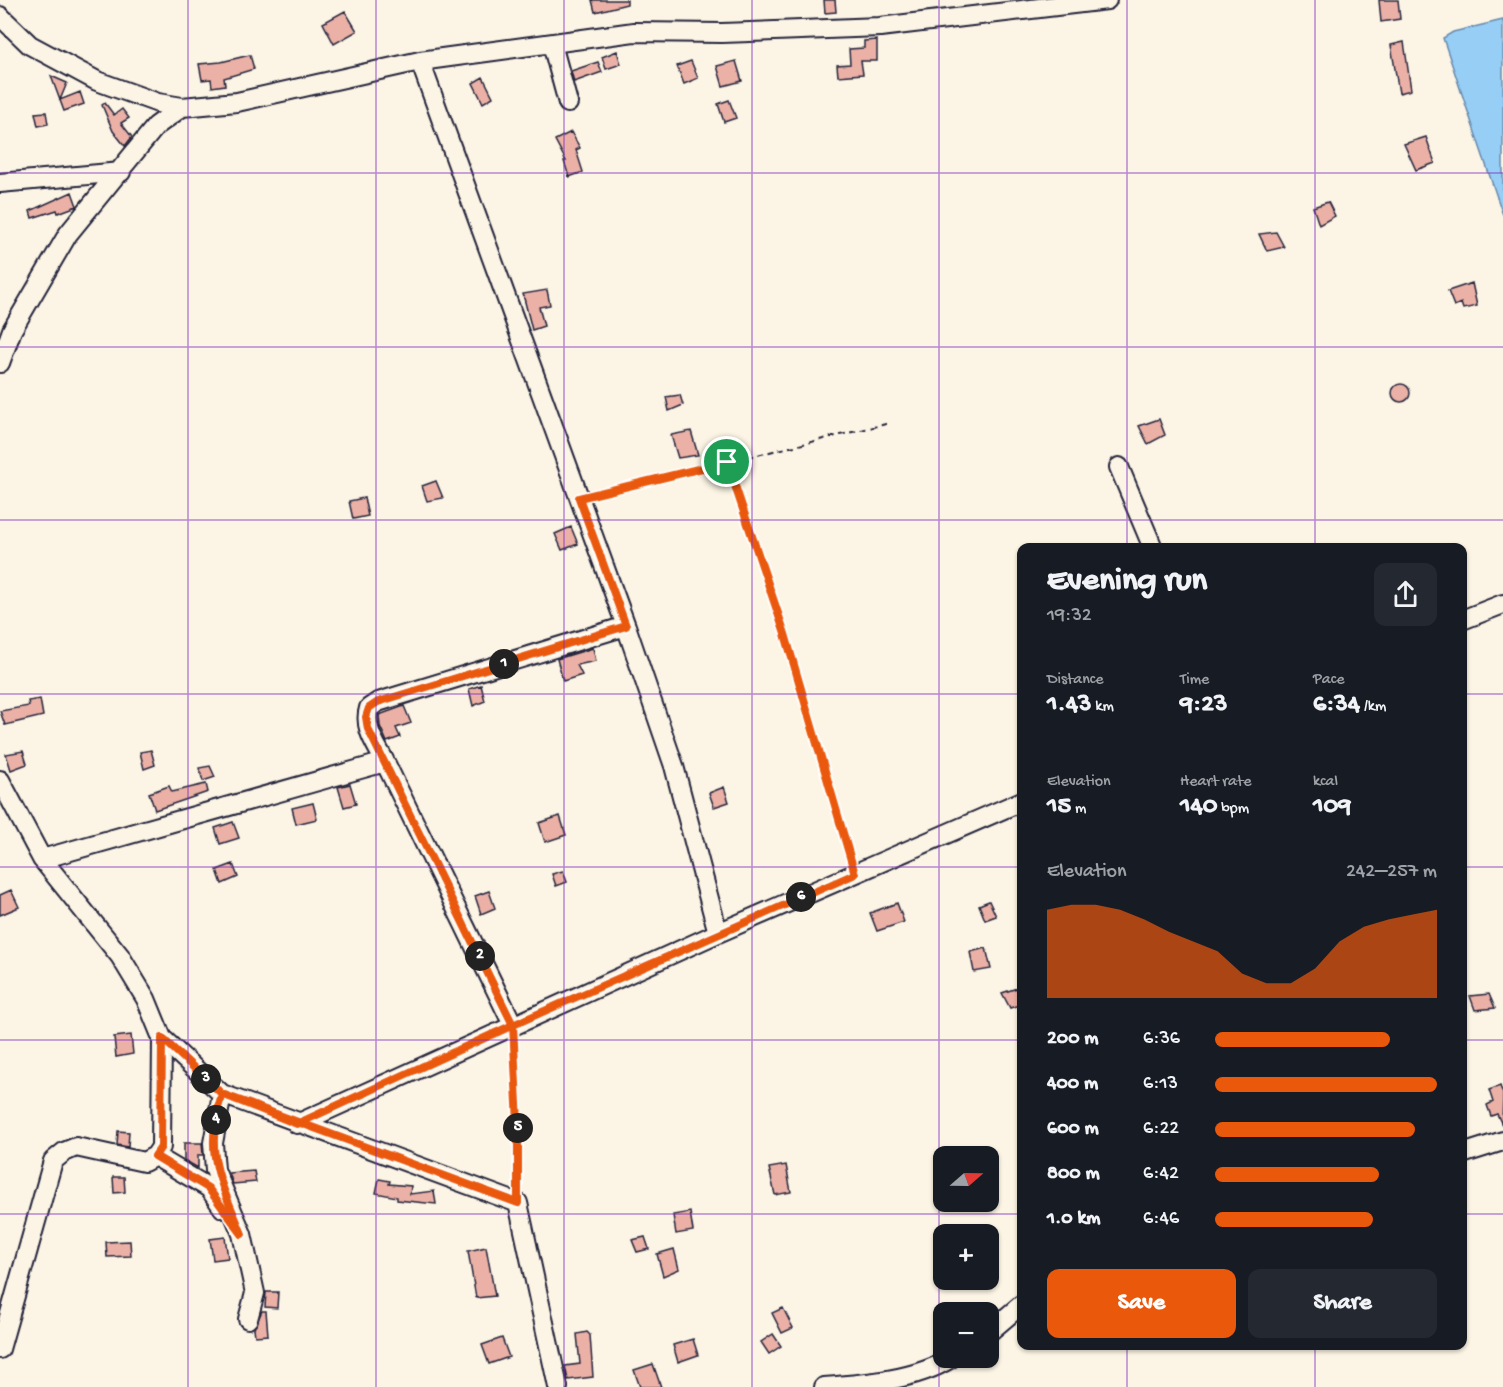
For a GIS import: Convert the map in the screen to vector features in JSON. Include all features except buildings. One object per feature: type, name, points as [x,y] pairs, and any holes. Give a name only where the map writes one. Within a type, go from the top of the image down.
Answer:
[{"type":"street","points":[[0,16],[30,45],[97,81],[158,103],[182,107],[237,102],[420,61],[634,32],[722,33],[880,27],[1107,0]]},
{"type":"street","points":[[552,44],[568,103]]},
{"type":"street","points":[[420,61],[626,626],[674,766],[718,933]]},
{"type":"street","points":[[0,363],[12,330],[68,234],[122,172],[156,126],[182,107]]},
{"type":"street","points":[[0,183],[122,172]]},
{"type":"street","points":[[1119,467],[1151,543]]},
{"type":"street","points":[[1467,618],[1503,604]]},
{"type":"street","points":[[513,1025],[368,729],[366,717],[369,708],[378,702],[626,626]]},
{"type":"street","points":[[42,859],[385,762]]},
{"type":"street","points":[[0,780],[42,859],[120,956],[146,999],[162,1038],[161,1147],[155,1156],[144,1162],[76,1148],[64,1152],[53,1161],[0,1349]]},
{"type":"street","points":[[297,1124],[718,933],[1017,803]]},
{"type":"street","points":[[162,1038],[222,1094],[297,1124],[518,1203],[558,1387]]},
{"type":"street","points":[[222,1094],[213,1143],[215,1170],[242,1234],[260,1300],[248,1319]]},
{"type":"street","points":[[1467,1152],[1503,1141]]},
{"type":"street","points":[[155,1156],[208,1188],[242,1234]]},
{"type":"street","points":[[999,1324],[1017,1308]]},
{"type":"street","points":[[824,1387],[902,1375],[933,1367]]},
{"type":"path","points":[[579,498],[890,423]]},
{"type":"path","points":[[727,462],[785,634],[855,874]]},
{"type":"path","points":[[513,1025],[518,1123],[518,1203]]},
{"type":"water","points":[[1503,20],[1503,215],[1443,38],[1453,32]]},
{"type":"route","points":[[727,462],[579,498],[626,626],[378,702],[369,708],[366,717],[368,729],[513,1025],[297,1124],[222,1094],[162,1038],[161,1147],[155,1156],[208,1188],[242,1234],[215,1170],[213,1143],[222,1094],[297,1124],[518,1203],[518,1123],[513,1025],[855,874],[785,634],[727,462]]}]
